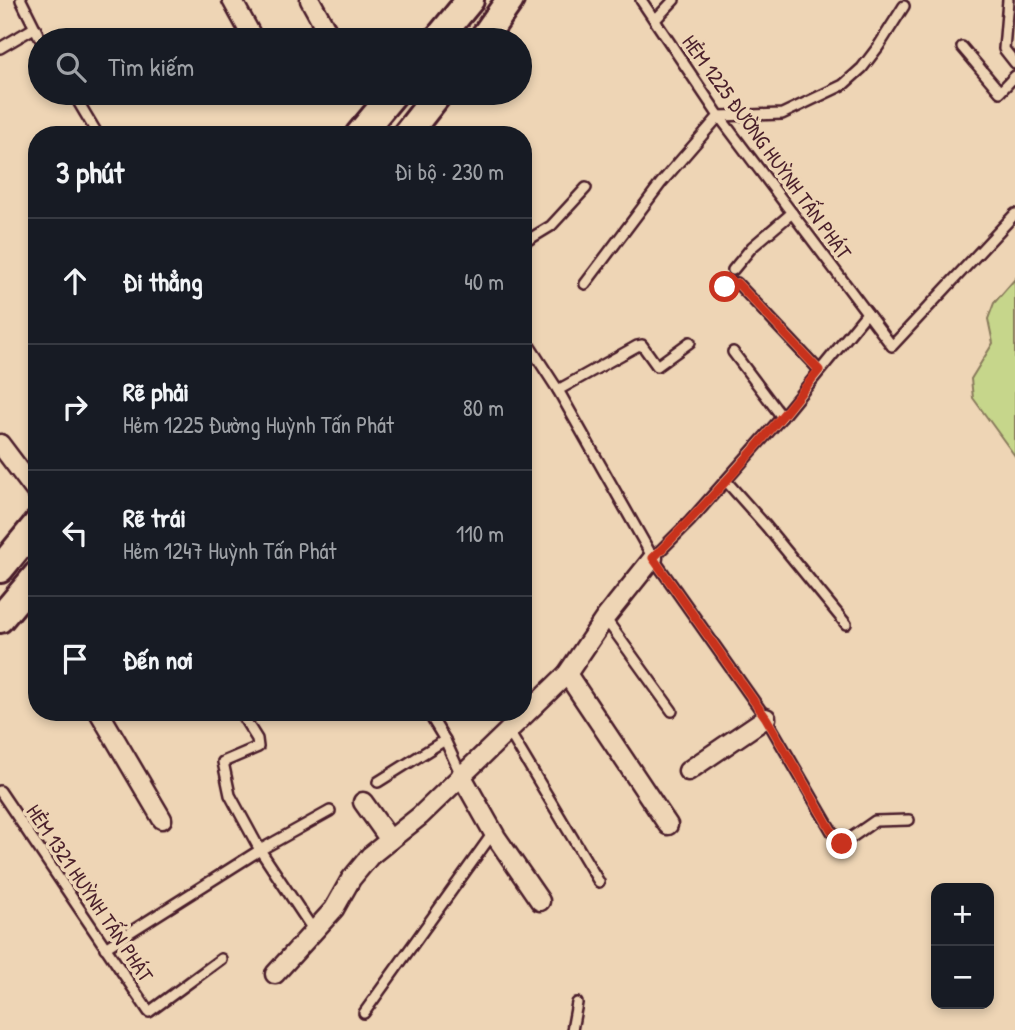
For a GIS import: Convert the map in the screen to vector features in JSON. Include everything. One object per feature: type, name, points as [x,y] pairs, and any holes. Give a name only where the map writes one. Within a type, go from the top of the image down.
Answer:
[{"type":"main road","points":[[447,28],[470,0]]},
{"type":"main road","points":[[490,28],[510,0]]},
{"type":"main road","points":[[365,126],[378,105]]},
{"type":"main road","points":[[412,126],[429,105]]},
{"type":"main road","points":[[0,569],[28,535]]},
{"type":"main road","points":[[0,619],[28,595]]},
{"type":"street","points":[[232,0],[247,28]]},
{"type":"street","points":[[310,0],[325,28]]},
{"type":"street","points":[[0,444],[28,481]]},
{"type":"street","points":[[532,707],[567,674],[605,618],[653,558]]},
{"type":"street","points":[[567,674],[668,825]]},
{"type":"street","points":[[688,771],[766,718]]},
{"type":"street","points":[[104,721],[162,819]]},
{"type":"street","points":[[275,974],[334,909],[360,867],[420,816],[517,721]]},
{"type":"street","points":[[461,775],[494,833],[540,901]]},
{"type":"street","points":[[363,802],[390,840]]},
{"type":"lane","points":[[21,0],[34,28]]},
{"type":"lane","name":"HẺM 1225 ĐƯỜNG HUỲNH TẤN PHÁT","points":[[641,0],[719,116],[892,346],[1015,214]]},
{"type":"lane","points":[[655,20],[674,0]]},
{"type":"lane","points":[[1008,0],[1004,49],[1015,63]]},
{"type":"lane","points":[[585,284],[661,183],[719,116],[782,114],[843,85],[870,57],[904,6]]},
{"type":"lane","points":[[0,48],[28,32]]},
{"type":"lane","points":[[962,47],[1000,92],[1015,76]]},
{"type":"lane","points":[[80,105],[93,126]]},
{"type":"lane","points":[[532,238],[551,226],[586,188]]},
{"type":"lane","points":[[733,270],[752,247],[792,213]]},
{"type":"lane","points":[[725,287],[737,283],[819,370]]},
{"type":"lane","points":[[653,558],[782,417],[867,313]]},
{"type":"lane","points":[[558,390],[637,346],[642,345],[657,366],[690,342]]},
{"type":"lane","points":[[532,350],[558,390],[653,558],[766,718],[838,842],[842,844],[875,821],[909,820]]},
{"type":"lane","points":[[733,352],[782,417]]},
{"type":"lane","points":[[726,481],[846,624]]},
{"type":"lane","points":[[605,618],[673,711]]},
{"type":"lane","points":[[246,721],[257,739],[258,747],[223,762],[230,795],[261,850],[314,931]]},
{"type":"lane","points":[[433,721],[461,775]]},
{"type":"lane","points":[[508,730],[599,882]]},
{"type":"lane","points":[[378,782],[445,740]]},
{"type":"lane","name":"HẺM 1321 HUỲNH TẤN PHÁT","points":[[0,791],[149,1012],[221,959]]},
{"type":"lane","points":[[105,947],[261,850],[330,811]]},
{"type":"lane","points":[[363,1013],[494,833]]},
{"type":"lane","points":[[572,1030],[576,1003]]},
{"type":"green space","points":[[1015,279],[1015,456],[973,398],[971,379],[993,343],[988,319],[994,303]]},
{"type":"route","points":[[725,287],[737,283],[819,370],[782,417],[690,521],[653,558],[766,718],[838,842],[842,844]]}]
